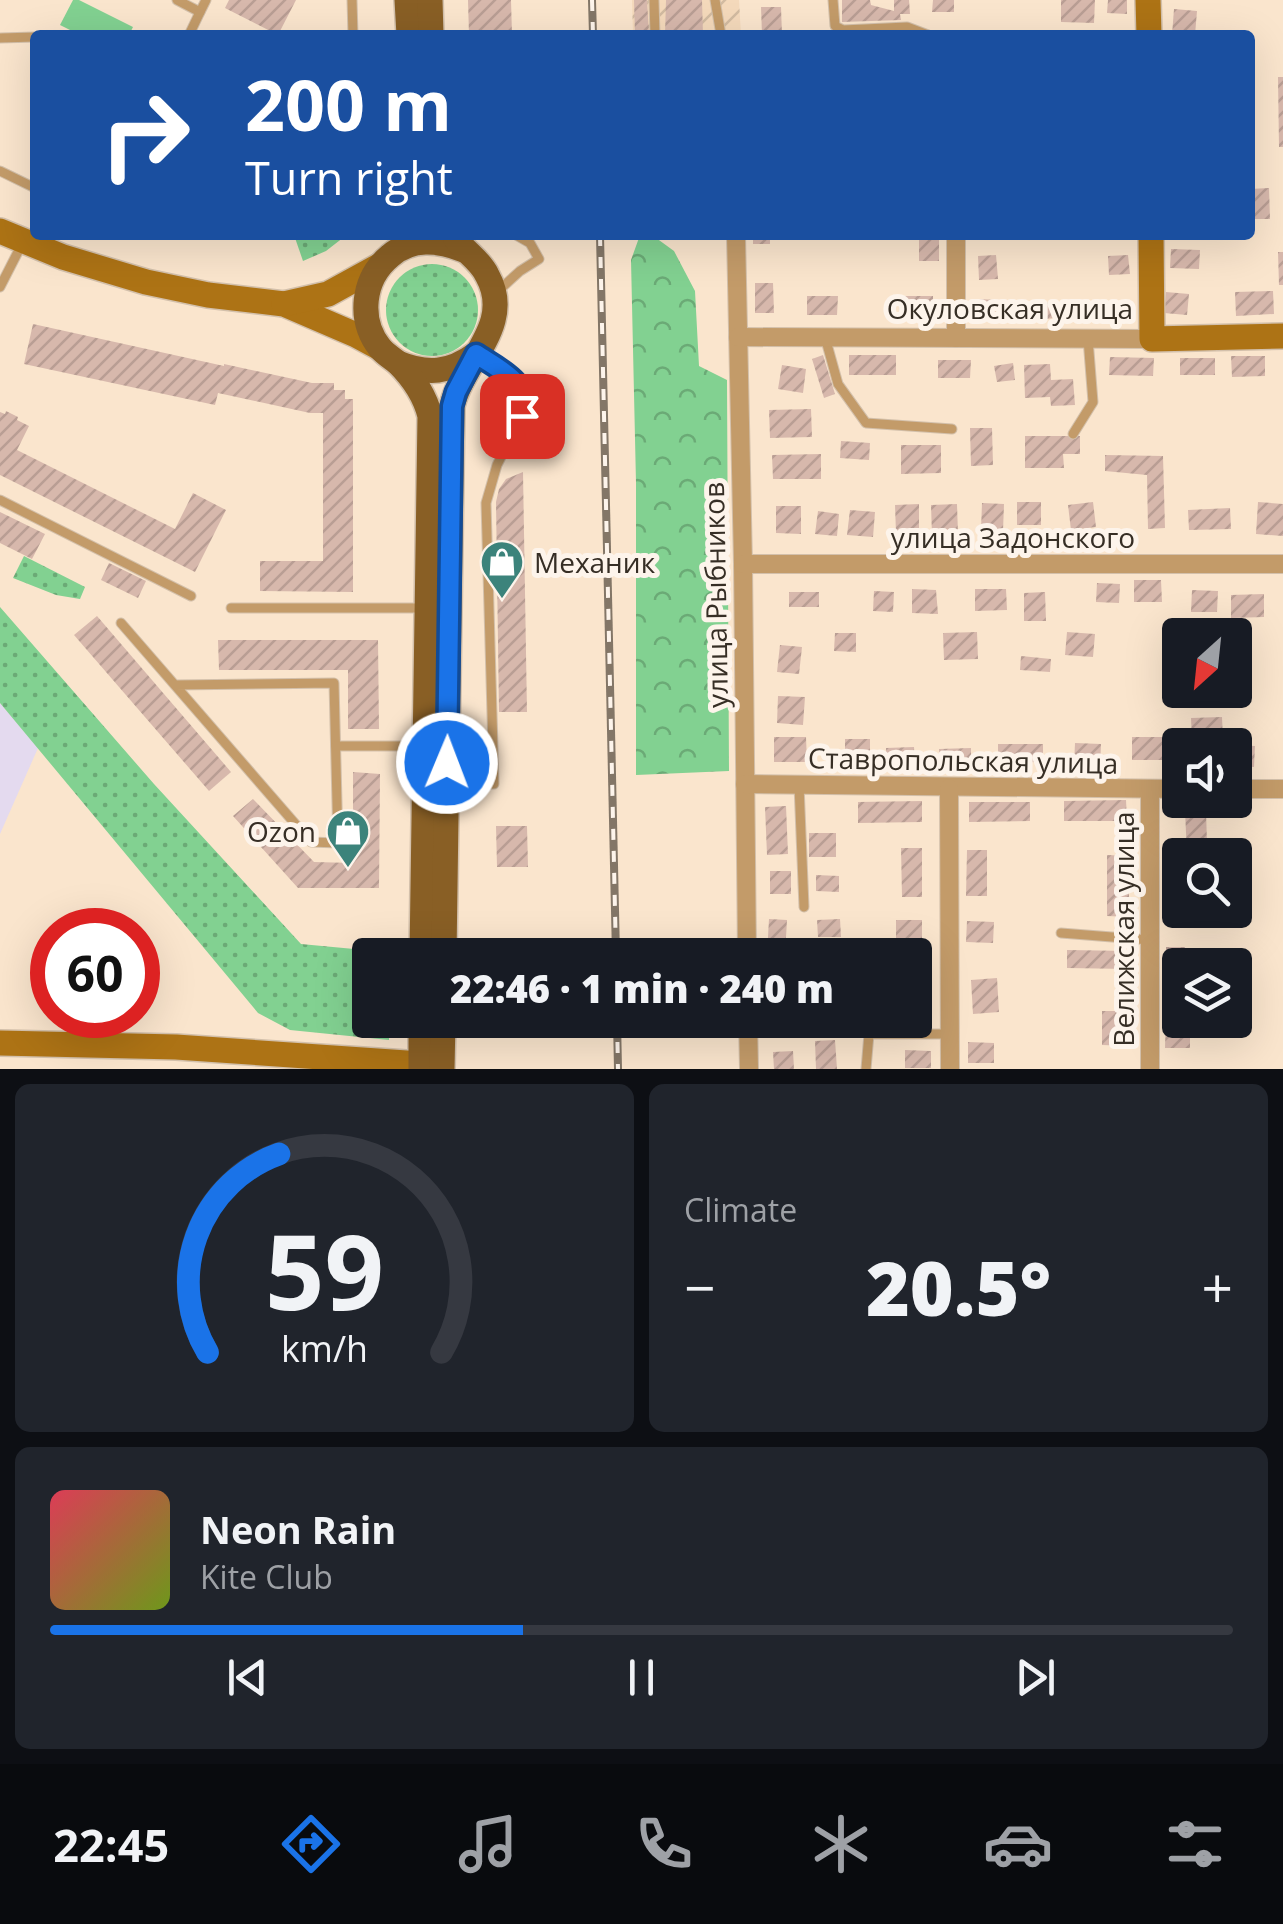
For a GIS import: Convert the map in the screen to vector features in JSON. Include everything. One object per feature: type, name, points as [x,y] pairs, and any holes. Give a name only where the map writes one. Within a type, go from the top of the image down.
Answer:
[{"type":"main road","points":[[407,0],[409,30]]},
{"type":"main road","points":[[430,0],[431,30]]},
{"type":"main road","points":[[1148,0],[1149,30]]},
{"type":"main road","points":[[12,236],[63,257],[146,282],[208,295],[284,304],[356,334],[413,370],[446,370],[476,354]]},
{"type":"main road","points":[[422,938],[430,416],[422,393],[369,328],[365,307],[368,285],[379,266],[410,240],[458,242],[483,268],[495,294],[492,328],[452,406],[444,938]]},
{"type":"main road","points":[[1151,240],[1152,339]]},
{"type":"main road","points":[[284,304],[328,294],[379,266]]},
{"type":"main road","name":"Окуловская улица","points":[[1152,339],[1283,336]]},
{"type":"main road","points":[[424,1038],[428,1067]]},
{"type":"main road","points":[[428,1067],[437,1038]]},
{"type":"main road","points":[[0,1043],[176,1047],[428,1067]]},
{"type":"street","name":"улица Рыбников","points":[[736,240],[747,938]]},
{"type":"street","points":[[956,240],[956,338]]},
{"type":"street","name":"Окуловская улица","points":[[738,337],[1152,339]]},
{"type":"street","name":"улица Задонского","points":[[743,564],[1283,564]]},
{"type":"street","name":"Ставропольская улица","points":[[744,784],[1162,789]]},
{"type":"street","points":[[948,788],[950,1069]]},
{"type":"street","name":"Велижская улица","points":[[1150,789],[1150,1069]]},
{"type":"street","points":[[1252,789],[1283,790]]},
{"type":"street","points":[[748,1038],[749,1069]]},
{"type":"lane","points":[[177,0],[200,12]]},
{"type":"lane","points":[[191,30],[206,0]]},
{"type":"lane","points":[[352,0],[353,30]]},
{"type":"lane","points":[[654,0],[655,30]]},
{"type":"lane","points":[[715,0],[720,30]]},
{"type":"lane","points":[[833,0],[835,26],[843,30],[914,30]]},
{"type":"lane","points":[[0,38],[30,37]]},
{"type":"lane","points":[[0,171],[30,186]]},
{"type":"lane","points":[[0,287],[12,236]]},
{"type":"lane","points":[[495,294],[539,259],[525,240]]},
{"type":"lane","points":[[826,337],[838,384],[866,423],[952,429]]},
{"type":"lane","points":[[1073,434],[1093,402],[1088,339]]},
{"type":"lane","points":[[446,784],[494,784],[486,504],[496,465],[526,409],[514,380],[476,354]]},
{"type":"lane","points":[[0,500],[192,596]]},
{"type":"lane","points":[[231,608],[428,608]]},
{"type":"lane","points":[[121,623],[311,842],[338,842],[334,684],[175,685]]},
{"type":"lane","points":[[336,746],[426,746]]},
{"type":"lane","points":[[799,785],[804,907]]},
{"type":"lane","points":[[1061,934],[1150,940]]},
{"type":"lane","points":[[866,1069],[869,1034],[950,1034]]},
{"type":"shaded area","points":[[632,0],[739,0],[741,30],[633,30]]},
{"type":"shaded area","points":[[0,703],[38,748],[0,834]]},
{"type":"green space","points":[[73,0],[79,0],[133,27],[70,30],[60,25]]},
{"type":"green space","points":[[296,240],[340,240],[326,251],[303,261]]},
{"type":"green space","points":[[638,240],[659,240],[674,251],[695,291],[699,366],[727,380],[729,771],[636,775],[631,260]]},
{"type":"green space","points":[[423,264],[441,264],[458,271],[471,284],[478,310],[471,336],[458,349],[441,356],[423,356],[406,349],[393,336],[386,319],[386,301],[393,284],[406,271]]},
{"type":"green space","points":[[24,556],[85,587],[80,599],[56,595],[13,578]]},
{"type":"green space","points":[[0,607],[154,784],[301,944],[352,949],[352,1036],[290,1030],[258,1013],[0,703]]},
{"type":"building","points":[[229,0],[296,0],[281,30],[268,30],[225,8]]},
{"type":"building","points":[[468,0],[511,0],[512,30],[469,30]]},
{"type":"building","points":[[634,0],[647,0],[649,30],[635,30]]},
{"type":"building","points":[[666,0],[702,0],[703,30],[665,30]]},
{"type":"building","points":[[842,0],[870,0],[871,5],[894,11],[894,0],[909,0],[910,14],[900,14],[901,20],[842,22]]},
{"type":"building","points":[[933,0],[954,0],[954,12],[932,12]]},
{"type":"building","points":[[1061,0],[1095,0],[1094,23],[1061,22]]},
{"type":"building","points":[[1108,0],[1127,0],[1127,14],[1107,13]]},
{"type":"building","points":[[761,7],[781,7],[782,30],[762,30]]},
{"type":"building","points":[[1174,9],[1197,11],[1195,30],[1172,30]]},
{"type":"building","points":[[1278,77],[1283,77],[1283,147],[1279,147]]},
{"type":"building","points":[[1269,188],[1270,219],[1255,219],[1255,189]]},
{"type":"building","points":[[753,240],[770,240],[770,244],[753,244]]},
{"type":"building","points":[[919,240],[939,240],[939,261],[919,261]]},
{"type":"building","points":[[1171,249],[1200,250],[1199,269],[1170,268]]},
{"type":"building","points":[[1278,252],[1283,252],[1283,285],[1279,285]]},
{"type":"building","points":[[996,255],[998,279],[979,280],[978,256]]},
{"type":"building","points":[[1128,255],[1130,274],[1109,275],[1108,256]]},
{"type":"building","points":[[755,283],[773,283],[774,313],[755,313]]},
{"type":"building","points":[[1273,291],[1274,314],[1236,316],[1235,292]]},
{"type":"building","points":[[1166,292],[1189,294],[1187,315],[1164,313]]},
{"type":"building","points":[[807,296],[838,296],[837,315],[807,315]]},
{"type":"building","points":[[903,296],[933,296],[933,315],[903,315]]},
{"type":"building","points":[[979,299],[996,300],[995,319],[978,318]]},
{"type":"building","points":[[1058,301],[1060,317],[1041,320],[1039,304]]},
{"type":"building","points":[[1111,302],[1131,302],[1132,317],[1112,318]]},
{"type":"building","points":[[33,324],[224,366],[312,383],[334,383],[334,390],[345,390],[345,399],[353,399],[353,592],[260,591],[260,561],[323,561],[323,413],[218,393],[215,405],[24,364]]},
{"type":"building","points":[[823,355],[835,394],[824,398],[812,359]]},
{"type":"building","points":[[849,355],[896,355],[896,375],[849,375]]},
{"type":"building","points":[[1231,356],[1265,356],[1265,376],[1232,377]]},
{"type":"building","points":[[1110,357],[1154,358],[1153,376],[1109,375]]},
{"type":"building","points":[[1180,358],[1215,358],[1215,375],[1180,375]]},
{"type":"building","points":[[938,360],[971,360],[970,378],[938,378]]},
{"type":"building","points":[[1013,363],[1015,380],[997,382],[994,366]]},
{"type":"building","points":[[1050,364],[1051,380],[1073,379],[1075,405],[1051,406],[1050,397],[1025,398],[1024,365]]},
{"type":"building","points":[[782,365],[806,369],[803,393],[778,389]]},
{"type":"building","points":[[811,409],[812,437],[770,438],[769,410]]},
{"type":"building","points":[[6,411],[29,426],[17,450],[175,529],[193,493],[226,510],[195,572],[0,475],[0,412]]},
{"type":"building","points":[[970,428],[992,428],[993,465],[971,466]]},
{"type":"building","points":[[1025,436],[1080,436],[1080,454],[1063,454],[1064,468],[1025,468]]},
{"type":"building","points":[[841,441],[870,443],[869,460],[840,458]]},
{"type":"building","points":[[901,445],[941,445],[941,473],[901,474]]},
{"type":"building","points":[[821,454],[821,479],[773,479],[772,455]]},
{"type":"building","points":[[1105,455],[1163,456],[1165,528],[1148,529],[1147,475],[1105,471]]},
{"type":"building","points":[[523,472],[527,712],[499,712],[496,502],[506,479]]},
{"type":"building","points":[[1017,502],[1041,502],[1041,525],[1017,525]]},
{"type":"building","points":[[1093,502],[1096,527],[1071,530],[1068,505]]},
{"type":"building","points":[[1258,502],[1283,504],[1283,536],[1256,534]]},
{"type":"building","points":[[982,503],[1004,504],[1003,531],[981,530]]},
{"type":"building","points":[[919,504],[919,532],[896,533],[895,505]]},
{"type":"building","points":[[957,504],[958,534],[932,535],[931,505]]},
{"type":"building","points":[[776,506],[801,506],[801,534],[776,533]]},
{"type":"building","points":[[1230,508],[1231,529],[1189,530],[1188,510]]},
{"type":"building","points":[[850,510],[875,512],[873,537],[847,535]]},
{"type":"building","points":[[818,511],[839,514],[837,536],[815,534]]},
{"type":"building","points":[[0,512],[45,534],[32,559],[0,543]]},
{"type":"building","points":[[109,563],[146,581],[138,598],[101,580]]},
{"type":"building","points":[[1134,580],[1161,580],[1162,602],[1134,602]]},
{"type":"building","points":[[1097,583],[1120,584],[1119,603],[1096,602]]},
{"type":"building","points":[[912,589],[936,590],[938,614],[912,613]]},
{"type":"building","points":[[975,589],[1006,589],[1007,610],[975,611]]},
{"type":"building","points":[[1192,590],[1218,591],[1217,612],[1191,612]]},
{"type":"building","points":[[874,591],[894,592],[893,612],[873,611]]},
{"type":"building","points":[[789,592],[819,592],[819,607],[789,607]]},
{"type":"building","points":[[1045,592],[1046,621],[1024,621],[1024,593]]},
{"type":"building","points":[[1264,594],[1264,617],[1231,618],[1231,595]]},
{"type":"building","points":[[97,616],[231,772],[209,791],[74,635]]},
{"type":"building","points":[[977,632],[978,659],[944,660],[943,633]]},
{"type":"building","points":[[1067,632],[1095,634],[1093,657],[1065,655]]},
{"type":"building","points":[[835,633],[856,633],[856,652],[834,651]]},
{"type":"building","points":[[218,640],[378,640],[379,729],[348,729],[348,670],[219,670]]},
{"type":"building","points":[[780,645],[802,647],[799,674],[777,672]]},
{"type":"building","points":[[1021,656],[1051,659],[1050,672],[1020,670]]},
{"type":"building","points":[[778,696],[805,697],[803,725],[777,723]]},
{"type":"building","points":[[1222,717],[1222,728],[1191,728],[1191,718]]},
{"type":"building","points":[[774,737],[806,737],[807,762],[774,762]]},
{"type":"building","points":[[1132,737],[1162,737],[1162,760],[1132,760]]},
{"type":"building","points":[[845,739],[870,739],[870,762],[845,763]]},
{"type":"building","points":[[1075,743],[1101,744],[1100,768],[1074,766]]},
{"type":"building","points":[[998,744],[1043,744],[1043,762],[998,763]]},
{"type":"building","points":[[914,747],[915,768],[887,769],[886,748]]},
{"type":"building","points":[[971,748],[971,767],[939,767],[939,749]]},
{"type":"building","points":[[353,772],[380,774],[379,888],[298,888],[233,816],[253,799],[314,862],[353,863]]},
{"type":"building","points":[[1126,800],[1127,821],[1064,821],[1064,801]]},
{"type":"building","points":[[922,801],[922,822],[858,823],[858,802]]},
{"type":"building","points":[[969,802],[1030,802],[1030,821],[969,822]]},
{"type":"building","points":[[786,806],[788,854],[767,855],[765,807]]},
{"type":"building","points":[[1185,818],[1206,818],[1207,838],[1186,838]]},
{"type":"building","points":[[496,826],[527,826],[528,867],[497,867]]},
{"type":"building","points":[[809,833],[836,833],[836,857],[809,857]]},
{"type":"building","points":[[901,848],[922,848],[922,897],[902,897]]},
{"type":"building","points":[[967,850],[987,850],[987,896],[966,896]]},
{"type":"building","points":[[1107,855],[1129,856],[1129,917],[1107,916]]},
{"type":"building","points":[[770,871],[791,871],[791,894],[770,894]]},
{"type":"building","points":[[816,875],[839,876],[839,892],[816,891]]},
{"type":"building","points":[[769,919],[787,920],[786,938],[768,938]]},
{"type":"building","points":[[840,919],[841,937],[818,937],[817,920]]},
{"type":"building","points":[[896,920],[922,920],[922,938],[896,938]]},
{"type":"building","points":[[967,921],[994,922],[993,943],[966,942]]},
{"type":"building","points":[[1067,950],[1129,951],[1128,969],[1067,968]]},
{"type":"building","points":[[997,978],[999,1012],[973,1014],[971,980]]},
{"type":"building","points":[[1102,1011],[1129,1011],[1129,1046],[1102,1045]]},
{"type":"building","points":[[1165,1038],[1190,1038],[1190,1048],[1165,1048]]},
{"type":"building","points":[[835,1040],[837,1069],[816,1069],[815,1041]]},
{"type":"building","points":[[968,1042],[994,1043],[994,1063],[968,1063]]},
{"type":"building","points":[[905,1050],[931,1051],[931,1068],[905,1068]]},
{"type":"building","points":[[793,1051],[794,1069],[774,1069],[773,1052]]},
{"type":"railway","points":[[592,0],[593,30]]},
{"type":"railway","points":[[600,240],[616,938]]},
{"type":"railway","points":[[617,1038],[618,1069]]},
{"type":"place","name":"Механик","points":[[502,600]]},
{"type":"place","name":"Ozon","points":[[348,869]]},
{"type":"route","points":[[447,763],[452,406],[476,354],[520,388],[526,409],[522,416]]}]
